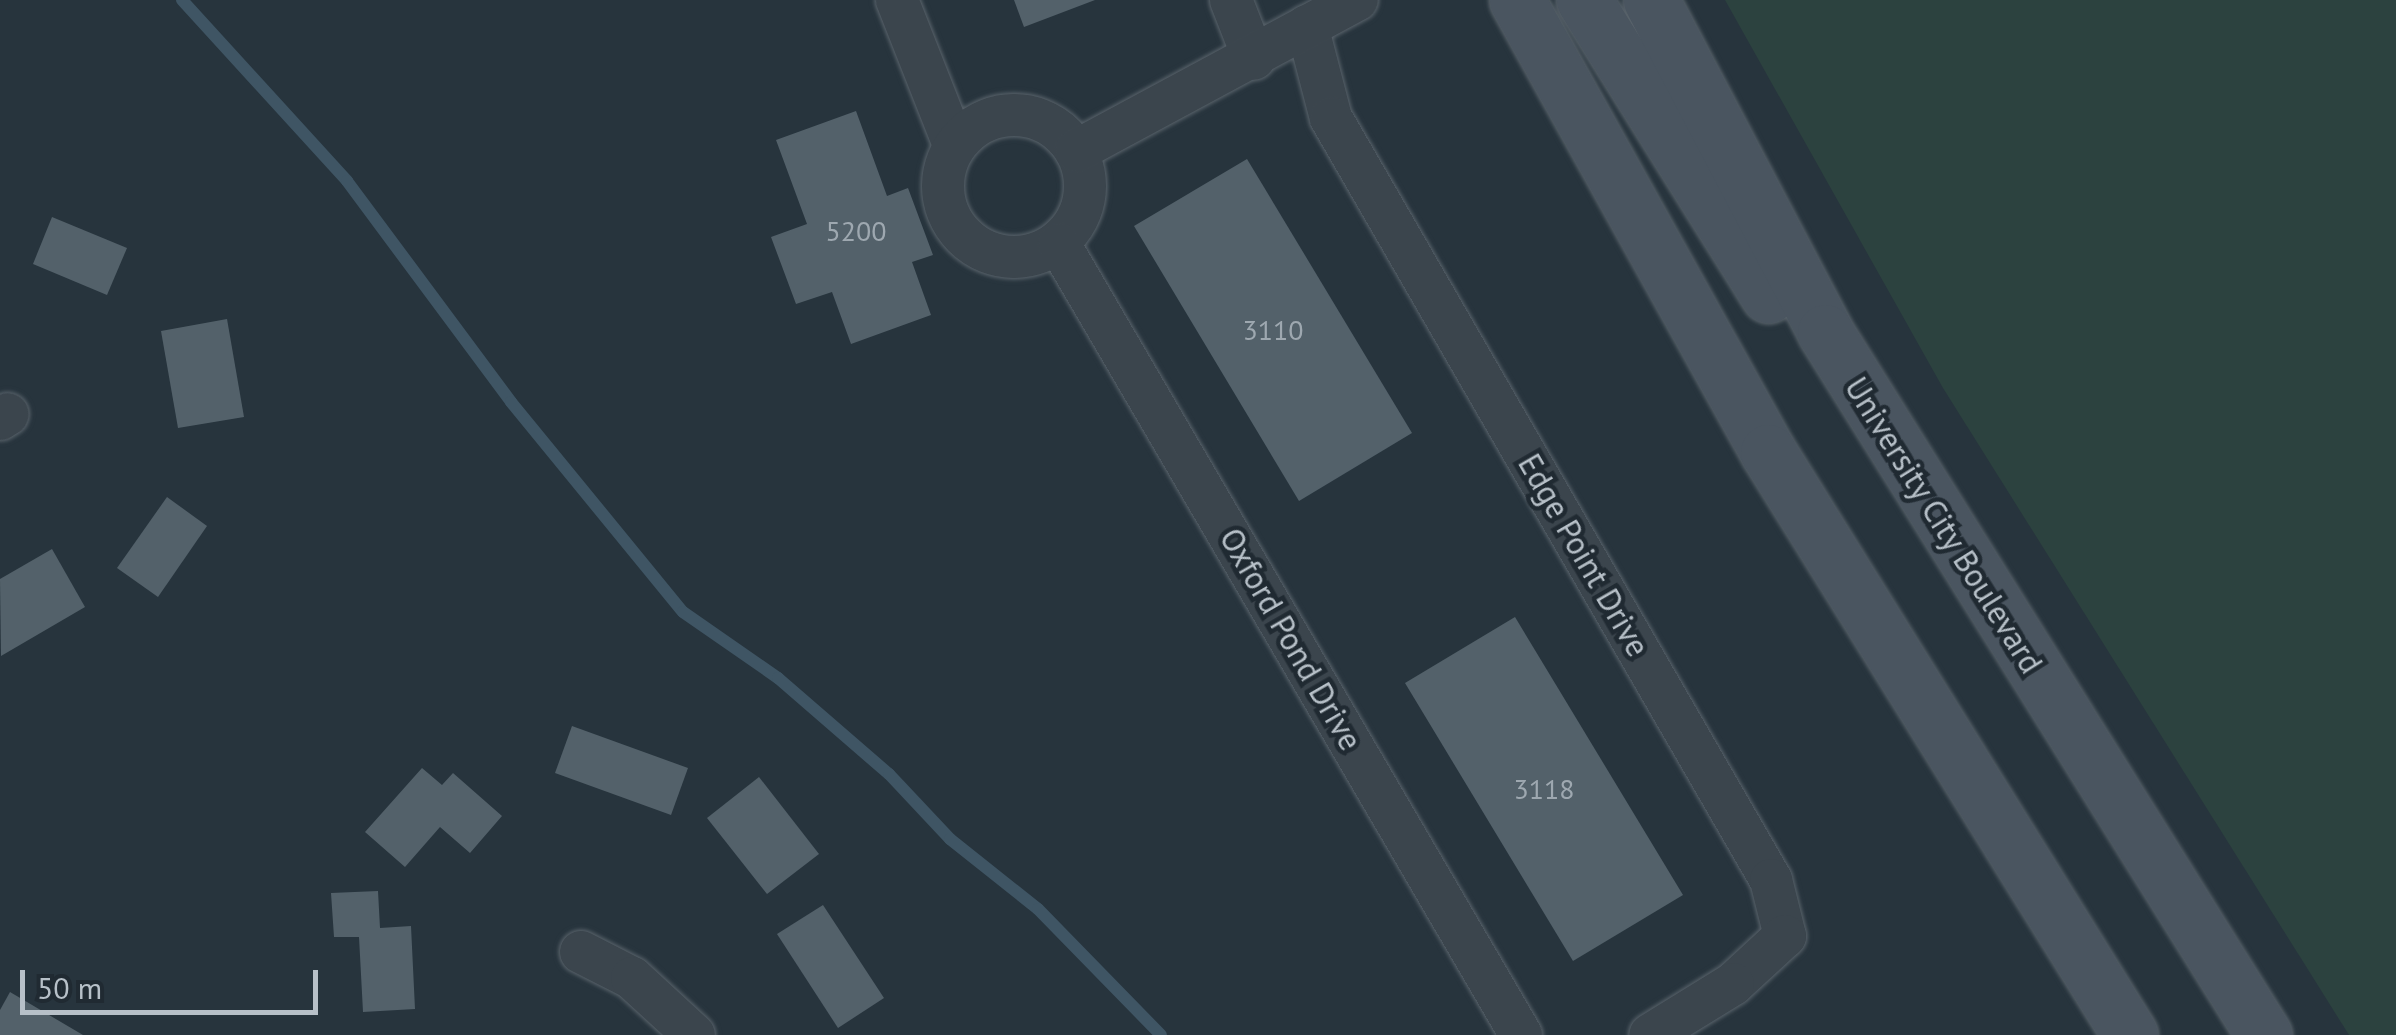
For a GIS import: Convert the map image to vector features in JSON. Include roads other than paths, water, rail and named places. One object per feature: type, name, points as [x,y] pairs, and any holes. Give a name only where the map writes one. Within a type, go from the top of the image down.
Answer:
[{"type":"main road","points":[[1517,0],[1768,452],[2130,1035]]},
{"type":"main road","points":[[1584,0],[1768,295],[1825,332]]},
{"type":"main road","name":"University City Boulevard","points":[[1651,0],[1825,332],[2264,1035]]},
{"type":"street","points":[[898,0],[954,145]]},
{"type":"street","points":[[1231,0],[1254,59]]},
{"type":"street","points":[[1076,151],[1254,59],[1357,0]]},
{"type":"street","name":"Edge Point Drive","points":[[1307,26],[1331,118],[1771,880],[1785,936],[1733,984],[1650,1035]]},
{"type":"street","points":[[1029,116],[1051,125],[1076,151],[1084,206],[1058,244],[1013,260],[968,244],[942,203],[942,179],[954,145],[993,118],[1029,116]]},
{"type":"street","name":"Oxford Pond Drive","points":[[1058,244],[1521,1035]]},
{"type":"street","points":[[580,952],[632,978],[694,1035]]},
{"type":"waterway","points":[[182,0],[347,181],[511,402],[683,612],[778,678],[889,774],[950,839],[1038,909],[1161,1035]]}]
